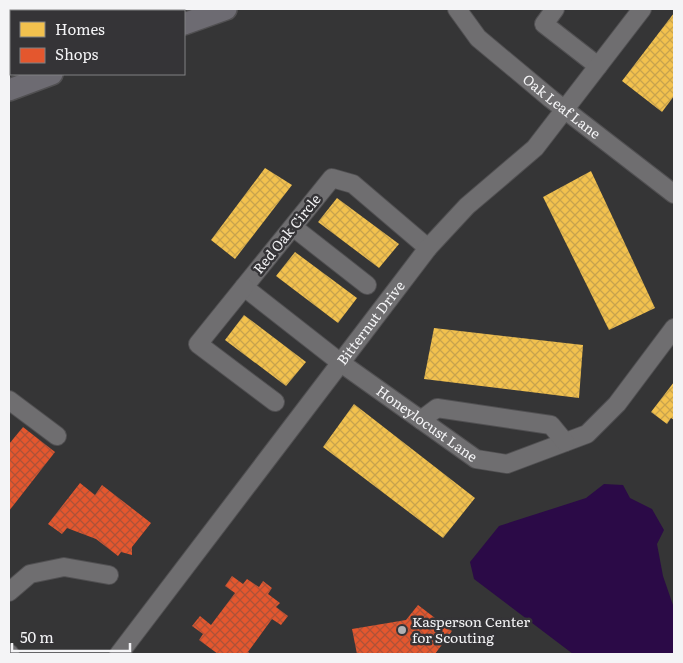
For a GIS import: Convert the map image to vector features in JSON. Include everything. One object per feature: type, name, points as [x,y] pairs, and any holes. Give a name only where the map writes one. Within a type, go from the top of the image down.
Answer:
[{"type":"main road","points":[[185,24],[226,9]]},
{"type":"main road","points":[[9,90],[49,75]]},
{"type":"street","name":"Oak Leaf Lane","points":[[457,9],[478,38],[564,109],[674,194]]},
{"type":"street","points":[[555,9],[544,24],[598,66]]},
{"type":"street","name":"Bitternut Drive","points":[[119,654],[428,248],[467,206],[535,148],[642,9]]},
{"type":"street","name":"Red Oak Circle","points":[[341,363],[244,287],[332,178],[353,184],[428,248]]},
{"type":"street","points":[[293,226],[367,285]]},
{"type":"street","points":[[244,287],[198,344],[275,402]]},
{"type":"street","name":"Honeylocust Lane","points":[[341,363],[476,459],[507,464],[587,434],[617,404],[674,328]]},
{"type":"street","points":[[9,400],[56,436]]},
{"type":"street","points":[[421,420],[437,408],[551,425],[565,442]]},
{"type":"street","points":[[9,592],[30,574],[64,567],[109,575]]},
{"type":"shaded area","points":[[604,484],[623,485],[630,498],[652,509],[664,530],[657,544],[663,576],[674,608],[674,654],[573,654],[474,579],[470,562],[499,526],[586,498]]},
{"type":"building: Homes","points":[[674,13],[674,96],[662,112],[622,81]]},
{"type":"building: Homes","points":[[265,168],[292,185],[235,259],[211,240]]},
{"type":"building: Homes","points":[[591,171],[655,308],[609,330],[543,197]]},
{"type":"building: Homes","points":[[337,198],[399,244],[379,268],[318,222]]},
{"type":"building: Homes","points":[[295,252],[357,298],[338,323],[276,276]]},
{"type":"building: Homes","points":[[244,315],[306,362],[286,386],[225,340]]},
{"type":"building: Homes","points":[[434,328],[583,345],[579,398],[424,379]]},
{"type":"building: Homes","points":[[674,382],[674,420],[671,418],[667,424],[651,412]]},
{"type":"building: Homes","points":[[354,404],[475,498],[443,538],[323,447]]},
{"type":"building: Shops","points":[[23,427],[55,452],[9,511],[9,444]]},
{"type":"building: Shops","points":[[80,483],[95,495],[102,485],[151,523],[132,547],[132,555],[121,552],[118,556],[96,539],[67,528],[62,534],[48,524]]},
{"type":"building: Shops","points":[[232,576],[243,584],[247,579],[259,587],[263,581],[272,588],[268,594],[280,603],[276,607],[288,616],[281,625],[272,619],[248,652],[251,654],[218,654],[199,640],[203,634],[192,626],[200,616],[211,625],[235,593],[225,586]]},
{"type":"building: Shops","name":"Kasperson Center for Scouting","points":[[418,605],[452,631],[435,654],[357,654],[352,629],[406,620]]},
{"type":"place","name":"Kasperson Center for Scouting","points":[[402,630]]}]
